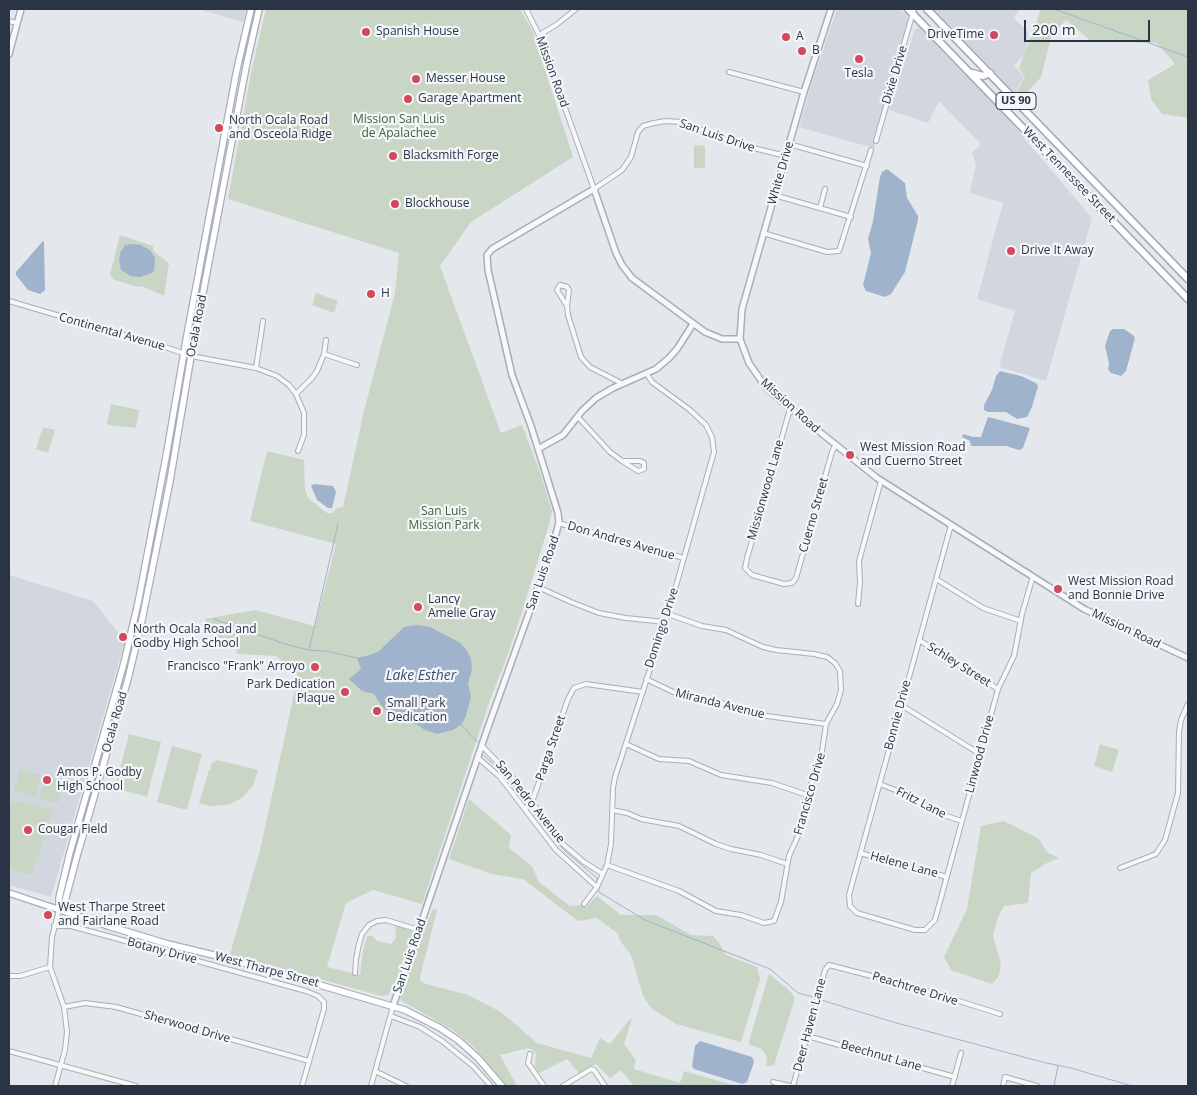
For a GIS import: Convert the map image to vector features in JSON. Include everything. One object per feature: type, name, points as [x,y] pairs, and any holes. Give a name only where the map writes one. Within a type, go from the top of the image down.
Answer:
[{"type":"main road","name":"Ocala Road","points":[[60,910],[59,898],[120,676],[147,558],[183,353],[251,9]]},
{"type":"main road","name":"Ocala Road","points":[[60,910],[128,679],[142,620],[167,493],[190,356],[259,9]]},
{"type":"main road","name":"West Tennessee Street","points":[[927,9],[1188,279]]},
{"type":"main road","name":"West Tennessee Street","points":[[912,10],[970,73],[1188,299]]},
{"type":"main road","points":[[248,19],[256,21]]},
{"type":"main road","points":[[970,73],[983,76],[990,73]]},
{"type":"main road","points":[[1049,155],[1060,146]]},
{"type":"main road","points":[[222,153],[229,154]]},
{"type":"main road","points":[[1129,237],[1138,227]]},
{"type":"main road","points":[[196,288],[203,291]]},
{"type":"main road","points":[[160,491],[167,493]]},
{"type":"main road","points":[[147,558],[154,560]]},
{"type":"main road","points":[[145,566],[153,567]]},
{"type":"main road","points":[[135,614],[142,620]]},
{"type":"main road","points":[[120,676],[128,679]]},
{"type":"main road","points":[[117,686],[125,689]]},
{"type":"main road","points":[[79,822],[86,825]]},
{"type":"main road","name":"West Tharpe Street","points":[[9,893],[168,944],[238,961],[393,1006],[427,1020],[458,1040],[478,1058],[502,1086]]},
{"type":"street","points":[[9,54],[21,9]]},
{"type":"street","name":"Mission Road","points":[[526,9],[539,35],[616,253],[627,272],[643,288],[705,332],[715,337],[732,340],[740,339],[749,364],[759,379],[790,410],[881,481],[1073,602],[1105,620],[1188,658]]},
{"type":"street","points":[[539,35],[556,25],[576,9]]},
{"type":"street","name":"White Drive","points":[[740,339],[742,309],[804,92],[830,9]]},
{"type":"street","name":"Dixie Drive","points":[[876,141],[912,10]]},
{"type":"street","points":[[9,21],[17,24]]},
{"type":"street","points":[[730,72],[804,92]]},
{"type":"street","name":"San Luis Drive","points":[[594,189],[622,170],[631,157],[638,132],[643,126],[654,123],[666,121],[681,122],[741,145],[786,156]]},
{"type":"street","points":[[789,144],[867,166]]},
{"type":"street","points":[[763,233],[827,252],[839,251],[871,150]]},
{"type":"street","name":"San Luis Road","points":[[393,1006],[553,546],[558,523],[558,513],[512,375],[486,258],[492,249],[594,189]]},
{"type":"street","points":[[820,208],[825,189]]},
{"type":"street","points":[[774,195],[851,217]]},
{"type":"street","points":[[567,306],[557,290],[562,284],[569,290],[567,306],[572,334],[580,357],[590,367],[623,384]]},
{"type":"street","name":"Continental Avenue","points":[[9,301],[190,356],[256,368],[277,376],[289,385],[296,394],[304,413],[304,435],[298,451]]},
{"type":"street","points":[[256,368],[263,321]]},
{"type":"street","points":[[538,449],[563,435],[596,398],[656,369],[669,358],[693,324]]},
{"type":"street","points":[[296,394],[312,378],[324,354],[326,340]]},
{"type":"street","points":[[324,354],[357,365]]},
{"type":"street","name":"Domingo Drive","points":[[584,904],[597,887],[607,864],[612,844],[612,810],[615,777],[668,614],[714,452],[712,437],[700,418],[652,382],[646,374]]},
{"type":"street","name":"Missionwood Lane","points":[[790,410],[745,564],[746,570],[752,575],[784,584],[792,583]]},
{"type":"street","points":[[578,417],[610,452],[622,461],[638,471],[644,469],[645,465],[642,462],[622,461]]},
{"type":"street","name":"Cuerno Street","points":[[792,583],[798,574],[835,446]]},
{"type":"street","points":[[858,604],[859,561],[881,481]]},
{"type":"street","name":"Don Andres Avenue","points":[[558,523],[684,558]]},
{"type":"street","name":"Bonnie Drive","points":[[925,930],[915,930],[854,912],[850,906],[849,895],[951,525]]},
{"type":"street","name":"Linwood Drive","points":[[925,930],[935,920],[998,689],[1014,656],[1033,576]]},
{"type":"street","points":[[936,579],[983,608],[1021,621]]},
{"type":"street","points":[[538,587],[599,613],[665,622]]},
{"type":"street","name":"Francisco Drive","points":[[607,864],[678,890],[716,911],[741,915],[764,922],[774,920],[781,902],[787,864],[802,827],[807,795],[821,758],[826,724],[837,704],[841,690],[841,676],[838,668],[835,662],[827,657],[763,647],[726,630],[696,624],[668,614]]},
{"type":"street","name":"Schley Street","points":[[919,640],[998,689]]},
{"type":"street","name":"Miranda Avenue","points":[[646,679],[686,698],[716,700],[752,714],[826,724]]},
{"type":"street","name":"Parga Street","points":[[525,809],[532,802],[568,699],[577,686],[586,684],[643,692]]},
{"type":"street","points":[[1120,868],[1156,854],[1165,840],[1178,793],[1179,731],[1181,720],[1188,704]]},
{"type":"street","points":[[901,706],[980,754]]},
{"type":"street","points":[[626,744],[659,759],[690,761],[721,775],[772,783],[807,795]]},
{"type":"street","name":"San Pedro Avenue","points":[[482,746],[508,771],[564,844],[584,862],[603,874]]},
{"type":"street","name":"San Pedro Avenue","points":[[478,758],[500,777],[556,850],[597,887]]},
{"type":"street","name":"Fritz Lane","points":[[880,784],[910,796],[940,814],[962,821]]},
{"type":"street","points":[[612,810],[627,813],[641,819],[679,826],[716,844],[761,855],[787,864]]},
{"type":"street","name":"Helene Lane","points":[[860,853],[947,877]]},
{"type":"street","points":[[54,1086],[61,1065],[68,1032],[64,1007],[50,967],[50,947],[54,926],[60,910]]},
{"type":"street","points":[[355,973],[359,944],[365,929],[370,925],[377,921],[386,920],[419,930]]},
{"type":"street","name":"Botany Drive","points":[[54,926],[71,926],[316,995],[324,1002],[324,1009],[309,1061]]},
{"type":"street","name":"Peachtree Drive","points":[[829,965],[835,965],[918,988],[1000,1014]]},
{"type":"street","name":"Deer Haven Lane","points":[[792,1086],[825,970],[829,965]]},
{"type":"street","points":[[9,976],[20,976],[50,967]]},
{"type":"street","name":"Sherwood Drive","points":[[64,1007],[85,1003],[116,1007],[309,1061]]},
{"type":"street","points":[[371,1086],[393,1006]]},
{"type":"street","points":[[391,1016],[420,1027],[442,1041],[472,1066],[491,1086]]},
{"type":"street","name":"Beechnut Lane","points":[[807,1036],[954,1077]]},
{"type":"street","points":[[9,1051],[136,1086]]},
{"type":"street","points":[[952,1086],[961,1053]]},
{"type":"street","points":[[530,1054],[528,1063],[544,1086]]},
{"type":"street","points":[[302,1086],[309,1061]]},
{"type":"street","points":[[562,1086],[588,1070],[593,1070],[605,1086]]},
{"type":"street","points":[[375,1071],[406,1086]]},
{"type":"street","points":[[1002,1086],[1005,1077],[1037,1086]]},
{"type":"street","points":[[774,1082],[792,1086]]},
{"type":"shaded area","points":[[198,9],[246,9],[243,22]]},
{"type":"shaded area","name":"Tesla","points":[[837,9],[900,9],[909,18],[874,148],[799,127]]},
{"type":"shaded area","points":[[934,9],[1021,9],[1013,17],[1028,32],[1024,55],[1014,65],[1024,77],[1015,93]]},
{"type":"shaded area","points":[[919,28],[1007,118],[1092,218],[1046,381],[999,367],[1015,311],[977,299],[1003,203],[970,193],[976,165],[972,153],[981,144],[939,101],[928,123],[889,110],[915,29]]},
{"type":"shaded area","name":"Amos P. Godby High School","points":[[9,575],[93,601],[125,641],[51,897],[9,885]]},
{"type":"green space","name":"San Luis Mission Park","points":[[266,9],[520,9],[533,32],[573,157],[471,222],[440,266],[501,433],[522,425],[552,511],[520,618],[490,700],[422,904],[373,890],[346,903],[327,967],[360,975],[367,936],[373,936],[377,941],[391,944],[396,938],[395,924],[413,932],[397,978],[388,995],[381,996],[230,954],[260,850],[298,676],[276,656],[237,654],[234,639],[213,637],[205,619],[255,610],[315,626],[336,544],[250,521],[267,451],[304,460],[305,491],[309,499],[327,513],[333,513],[337,508],[343,507],[364,411],[395,293],[399,253],[228,199],[252,68]]},
{"type":"green space","points":[[1041,9],[1188,9],[1188,118],[1162,114],[1151,99],[1148,80],[1175,64],[1157,43],[1091,41],[1066,20],[1052,34],[1041,77],[1023,97],[1017,92],[1025,77],[1019,68]]},
{"type":"green space","points":[[694,145],[705,146],[705,168],[694,168]]},
{"type":"green space","points":[[120,235],[153,246],[153,251],[169,263],[164,296],[142,286],[139,287],[114,280],[110,274]]},
{"type":"green space","points":[[316,293],[338,301],[334,313],[312,305]]},
{"type":"green space","points":[[111,404],[139,410],[136,428],[107,423]]},
{"type":"green space","points":[[43,427],[55,430],[48,453],[36,449]]},
{"type":"green space","points":[[129,734],[161,742],[147,797],[115,788]]},
{"type":"green space","points":[[1100,744],[1119,750],[1112,772],[1094,766]]},
{"type":"green space","points":[[172,746],[202,754],[187,810],[157,802]]},
{"type":"green space","points":[[218,760],[258,770],[253,786],[242,798],[228,805],[209,806],[199,803],[212,763]]},
{"type":"green space","points":[[20,769],[41,775],[35,797],[14,791]]},
{"type":"green space","points":[[45,776],[64,781],[58,803],[39,798]]},
{"type":"green space","points":[[469,799],[511,835],[509,848],[532,866],[539,882],[570,906],[580,905],[586,907],[597,896],[621,915],[656,915],[691,935],[713,936],[726,955],[757,967],[760,979],[741,1042],[676,1024],[651,1008],[643,996],[631,955],[617,933],[597,918],[578,921],[523,879],[492,874],[449,859]]},
{"type":"green space","name":"Cougar Field","points":[[25,802],[53,810],[33,872],[27,875],[9,869],[9,803]]},
{"type":"green space","points":[[1004,821],[1039,839],[1047,852],[1059,858],[1031,873],[1028,903],[1004,906],[998,917],[993,936],[1001,963],[999,976],[992,984],[951,970],[944,957],[967,909],[981,826]]},
{"type":"green space","points":[[433,909],[437,910],[420,977],[421,981],[426,984],[468,995],[501,1012],[537,1043],[591,1058],[600,1038],[610,1044],[630,1019],[632,1019],[624,1044],[636,1060],[634,1069],[680,1083],[684,1071],[737,1086],[634,1086],[621,1070],[610,1078],[596,1064],[579,1073],[567,1059],[539,1073],[535,1066],[536,1055],[533,1050],[528,1048],[500,1055],[517,1086],[506,1086],[474,1047],[453,1030],[400,1000],[412,958]]},
{"type":"green space","points":[[769,974],[789,990],[795,998],[774,1065],[769,1066],[766,1065],[767,1057],[762,1049],[750,1045],[749,1041]]},
{"type":"water","points":[[887,169],[905,183],[907,198],[918,216],[918,220],[905,272],[891,294],[885,297],[866,291],[863,285],[871,253],[868,239],[880,177],[882,172]]},
{"type":"water","points":[[43,241],[45,290],[40,294],[28,290],[16,275],[16,272]]},
{"type":"water","points":[[125,245],[141,245],[150,250],[155,258],[154,271],[150,274],[140,277],[131,276],[121,270],[120,253]]},
{"type":"water","points":[[1113,329],[1124,329],[1135,338],[1126,371],[1121,376],[1111,373],[1108,369],[1109,363],[1105,346],[1110,331]]},
{"type":"water","points":[[1000,371],[1021,376],[1036,383],[1038,386],[1027,417],[1017,419],[1006,412],[988,412],[984,410],[984,405]]},
{"type":"water","points":[[988,417],[1030,428],[1023,448],[1019,450],[1006,446],[971,446],[970,441],[962,437],[963,434],[981,437]]},
{"type":"water","points":[[314,484],[333,486],[336,492],[332,508],[328,508],[317,500],[311,486]]},
{"type":"water","name":"Lake Esther","points":[[417,625],[430,627],[459,642],[466,649],[471,659],[472,670],[468,683],[471,697],[462,724],[453,730],[437,734],[425,730],[416,724],[398,719],[381,705],[374,694],[362,691],[349,679],[361,669],[357,658],[379,651],[404,627]]},
{"type":"water","points":[[700,1041],[752,1057],[754,1062],[747,1082],[742,1084],[694,1069],[692,1066],[695,1046]]},
{"type":"waterway","points":[[1054,9],[1188,57]]},
{"type":"waterway","points":[[309,650],[338,524]]},
{"type":"waterway","points":[[214,619],[285,644],[357,658]]},
{"type":"waterway","points":[[461,724],[479,743],[477,751]]},
{"type":"waterway","points":[[484,756],[503,772],[527,803]]},
{"type":"waterway","points":[[531,808],[550,835],[566,852],[597,878],[597,881]]},
{"type":"waterway","points":[[599,890],[599,892],[645,920],[770,969],[798,993],[814,997]]},
{"type":"waterway","points":[[418,923],[428,891]]},
{"type":"waterway","points":[[821,1000],[893,1022],[1071,1068],[1132,1086]]},
{"type":"waterway","points":[[1054,1086],[1058,1066]]},
{"type":"place","name":"Spanish House","points":[[366,32]]},
{"type":"place","name":"DriveTime","points":[[994,35]]},
{"type":"place","name":"A","points":[[786,37]]},
{"type":"place","name":"B","points":[[802,51]]},
{"type":"place","name":"Tesla","points":[[859,59]]},
{"type":"place","name":"Messer House","points":[[416,79]]},
{"type":"place","name":"Garage Apartment","points":[[408,99]]},
{"type":"place","name":"North Ocala Road and Osceola Ridge","points":[[219,128]]},
{"type":"place","name":"Blacksmith Forge","points":[[393,156]]},
{"type":"place","name":"Blockhouse","points":[[395,204]]},
{"type":"place","name":"Drive It Away","points":[[1011,251]]},
{"type":"place","name":"H","points":[[371,294]]},
{"type":"place","name":"West Mission Road and Cuerno Street","points":[[850,455]]},
{"type":"place","name":"West Mission Road and Bonnie Drive","points":[[1058,589]]},
{"type":"place","name":"Lancy Amelie Gray","points":[[418,607]]},
{"type":"place","name":"North Ocala Road and Godby High School","points":[[123,637]]},
{"type":"place","name":"Francisco \"Frank\" Arroyo","points":[[315,667]]},
{"type":"place","name":"Park Dedication Plaque","points":[[345,692]]},
{"type":"place","name":"Small Park Dedication","points":[[377,711]]},
{"type":"place","name":"Amos P. Godby High School","points":[[47,780]]},
{"type":"place","name":"Cougar Field","points":[[28,830]]},
{"type":"place","name":"West Tharpe Street and Fairlane Road","points":[[48,915]]},
{"type":"park label","name":"Mission San Luis de Apalachee","points":[[399,127]]}]
